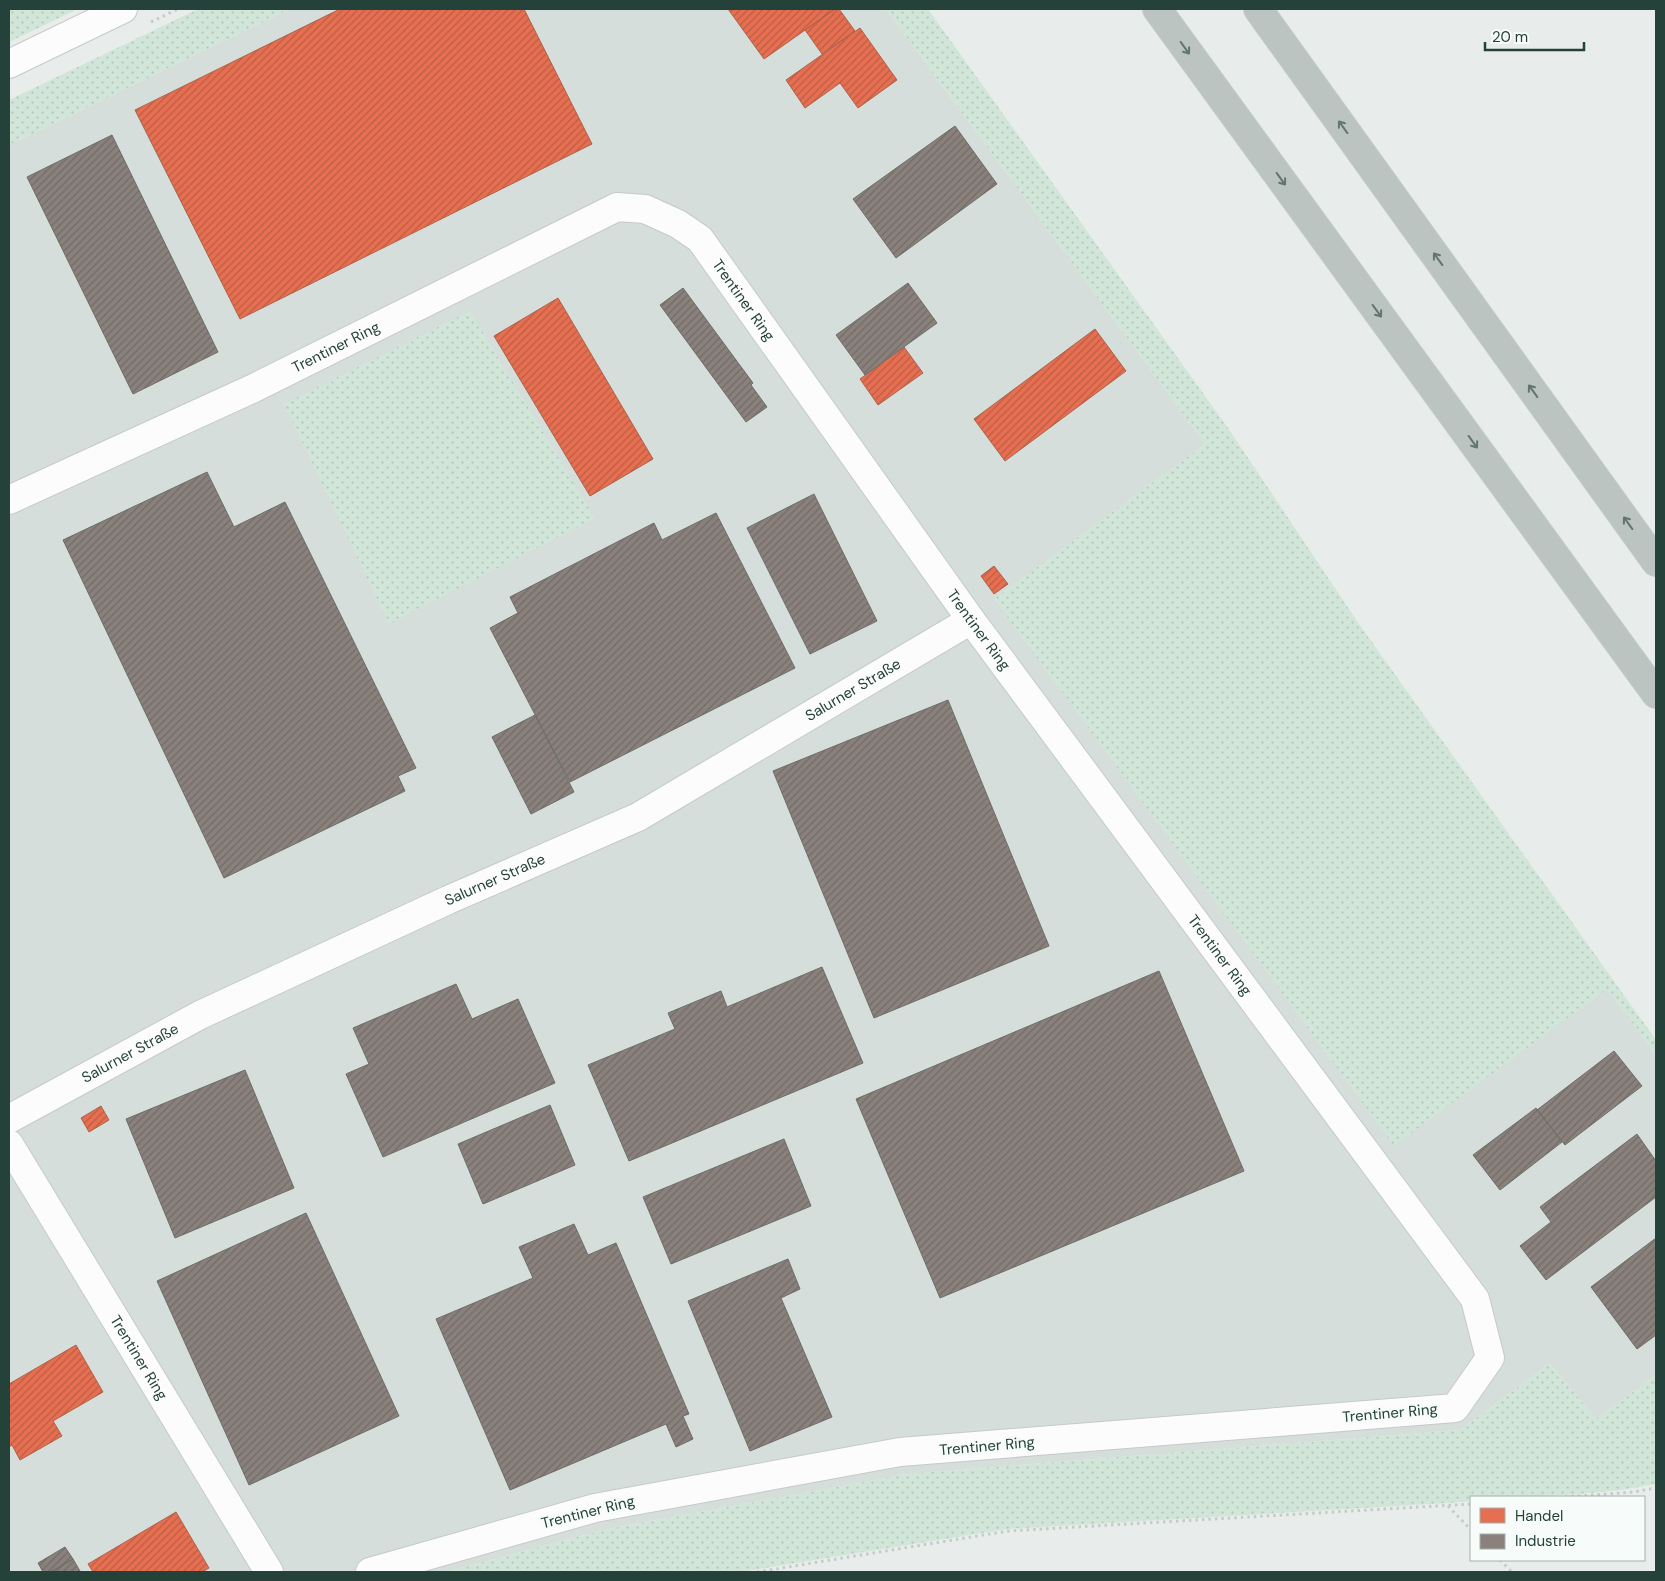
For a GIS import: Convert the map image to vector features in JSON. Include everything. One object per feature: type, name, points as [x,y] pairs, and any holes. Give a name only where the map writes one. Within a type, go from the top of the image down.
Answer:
[{"type":"highway","points":[[1156,9],[1656,694]]},
{"type":"highway","points":[[1258,9],[1656,562]]},
{"type":"street","points":[[9,64],[123,9]]},
{"type":"street","name":"Trentiner Ring","points":[[9,500],[254,388],[617,207],[646,209],[678,224],[700,239],[971,620],[1475,1299],[1490,1358],[1455,1408],[900,1452],[595,1508],[370,1572]]},
{"type":"street","name":"Salurner Straße","points":[[9,1119],[200,1016],[448,900],[638,817],[971,620]]},
{"type":"street","name":"Trentiner Ring","points":[[9,1144],[269,1572]]},
{"type":"path","points":[[1579,1496],[1633,1492],[1656,1488]]},
{"type":"path","points":[[757,1572],[1008,1531],[1470,1504]]},
{"type":"path","points":[[1448,1506],[1470,1529]]},
{"type":"path","points":[[1501,1561],[1512,1572]]},
{"type":"shaded area","points":[[290,9],[886,9],[1205,444],[994,600],[1607,989],[1656,1055],[1656,1375],[1596,1419],[1550,1364],[1460,1430],[907,1474],[603,1530],[446,1572],[9,1572],[9,145]]},
{"type":"green space","points":[[9,9],[78,9],[9,42]]},
{"type":"green space","points":[[198,9],[290,9],[9,145],[9,100]]},
{"type":"green space","points":[[886,9],[928,9],[1228,428],[1359,624],[1656,1040],[1656,1055],[1607,989],[1394,1146],[994,599],[1205,444]]},
{"type":"green space","points":[[470,311],[595,518],[389,624],[284,404]]},
{"type":"green space","points":[[1550,1364],[1596,1419],[1656,1375],[1656,1484],[1633,1488],[1564,1495],[1470,1496],[1470,1501],[1448,1503],[1007,1529],[741,1572],[446,1572],[603,1530],[907,1474],[1460,1430]]},
{"type":"building: Handel","points":[[340,9],[524,9],[592,144],[240,319],[135,110]]},
{"type":"building: Handel","points":[[728,9],[835,9],[764,59]]},
{"type":"building: Handel","points":[[835,9],[839,9],[855,31],[822,54],[805,30]]},
{"type":"building: Handel","points":[[860,28],[897,80],[858,108],[840,83],[805,108],[786,80]]},
{"type":"building: Handel","points":[[558,298],[653,459],[590,496],[494,336]]},
{"type":"building: Handel","points":[[1095,329],[1126,371],[1005,461],[974,419]]},
{"type":"building: Handel","points":[[904,347],[923,373],[878,405],[860,379]]},
{"type":"building: Handel","points":[[994,566],[1008,584],[994,594],[981,576]]},
{"type":"building: Handel","points":[[101,1106],[109,1120],[89,1132],[81,1118]]},
{"type":"building: Handel","points":[[76,1345],[103,1392],[53,1421],[62,1436],[20,1460],[12,1445],[9,1447],[9,1384]]},
{"type":"building: Handel","points":[[176,1512],[209,1568],[202,1572],[93,1572],[88,1564]]},
{"type":"building: Industrie","points":[[955,126],[997,184],[896,258],[853,199]]},
{"type":"building: Industrie","points":[[112,135],[218,352],[133,394],[27,177]]},
{"type":"building: Industrie","points":[[908,283],[937,323],[865,375],[836,335]]},
{"type":"building: Industrie","points":[[683,288],[753,383],[751,385],[767,407],[746,422],[660,305]]},
{"type":"building: Industrie","points":[[207,472],[234,527],[285,502],[416,768],[398,776],[405,791],[224,878],[63,540]]},
{"type":"building: Industrie","points":[[814,494],[877,621],[810,654],[747,528]]},
{"type":"building: Industrie","points":[[716,513],[795,668],[570,782],[490,628],[518,613],[510,597],[654,523],[662,540]]},
{"type":"building: Industrie","points":[[948,700],[1049,946],[874,1018],[773,771]]},
{"type":"building: Industrie","points":[[535,715],[574,792],[531,814],[492,737]]},
{"type":"building: Industrie","points":[[822,967],[863,1063],[629,1161],[588,1065],[675,1029],[668,1013],[721,991],[727,1007]]},
{"type":"building: Industrie","points":[[1159,971],[1244,1171],[940,1298],[856,1099]]},
{"type":"building: Industrie","points":[[456,984],[472,1019],[518,999],[555,1083],[383,1157],[346,1074],[369,1064],[353,1028]]},
{"type":"building: Industrie","points":[[1614,1051],[1642,1086],[1565,1145],[1537,1110]]},
{"type":"building: Industrie","points":[[245,1070],[294,1188],[175,1238],[126,1119]]},
{"type":"building: Industrie","points":[[550,1105],[575,1165],[483,1204],[458,1144]]},
{"type":"building: Industrie","points":[[1536,1108],[1562,1142],[1500,1190],[1473,1155]]},
{"type":"building: Industrie","points":[[1637,1134],[1656,1161],[1656,1197],[1546,1280],[1520,1246],[1551,1222],[1540,1207]]},
{"type":"building: Industrie","points":[[784,1139],[811,1206],[671,1264],[643,1197]]},
{"type":"building: Industrie","points":[[306,1213],[399,1416],[249,1485],[157,1281]]},
{"type":"building: Industrie","points":[[574,1224],[588,1255],[616,1243],[689,1414],[683,1416],[693,1439],[676,1447],[666,1424],[510,1490],[436,1319],[533,1278],[519,1247]]},
{"type":"building: Industrie","points":[[1656,1238],[1656,1335],[1637,1349],[1591,1287]]},
{"type":"building: Industrie","points":[[788,1259],[800,1289],[781,1298],[832,1417],[750,1451],[688,1301]]},
{"type":"building: Industrie","points":[[65,1547],[73,1559],[51,1572],[43,1572],[38,1563]]},
{"type":"building: Industrie","points":[[73,1559],[80,1571],[51,1572]]}]
